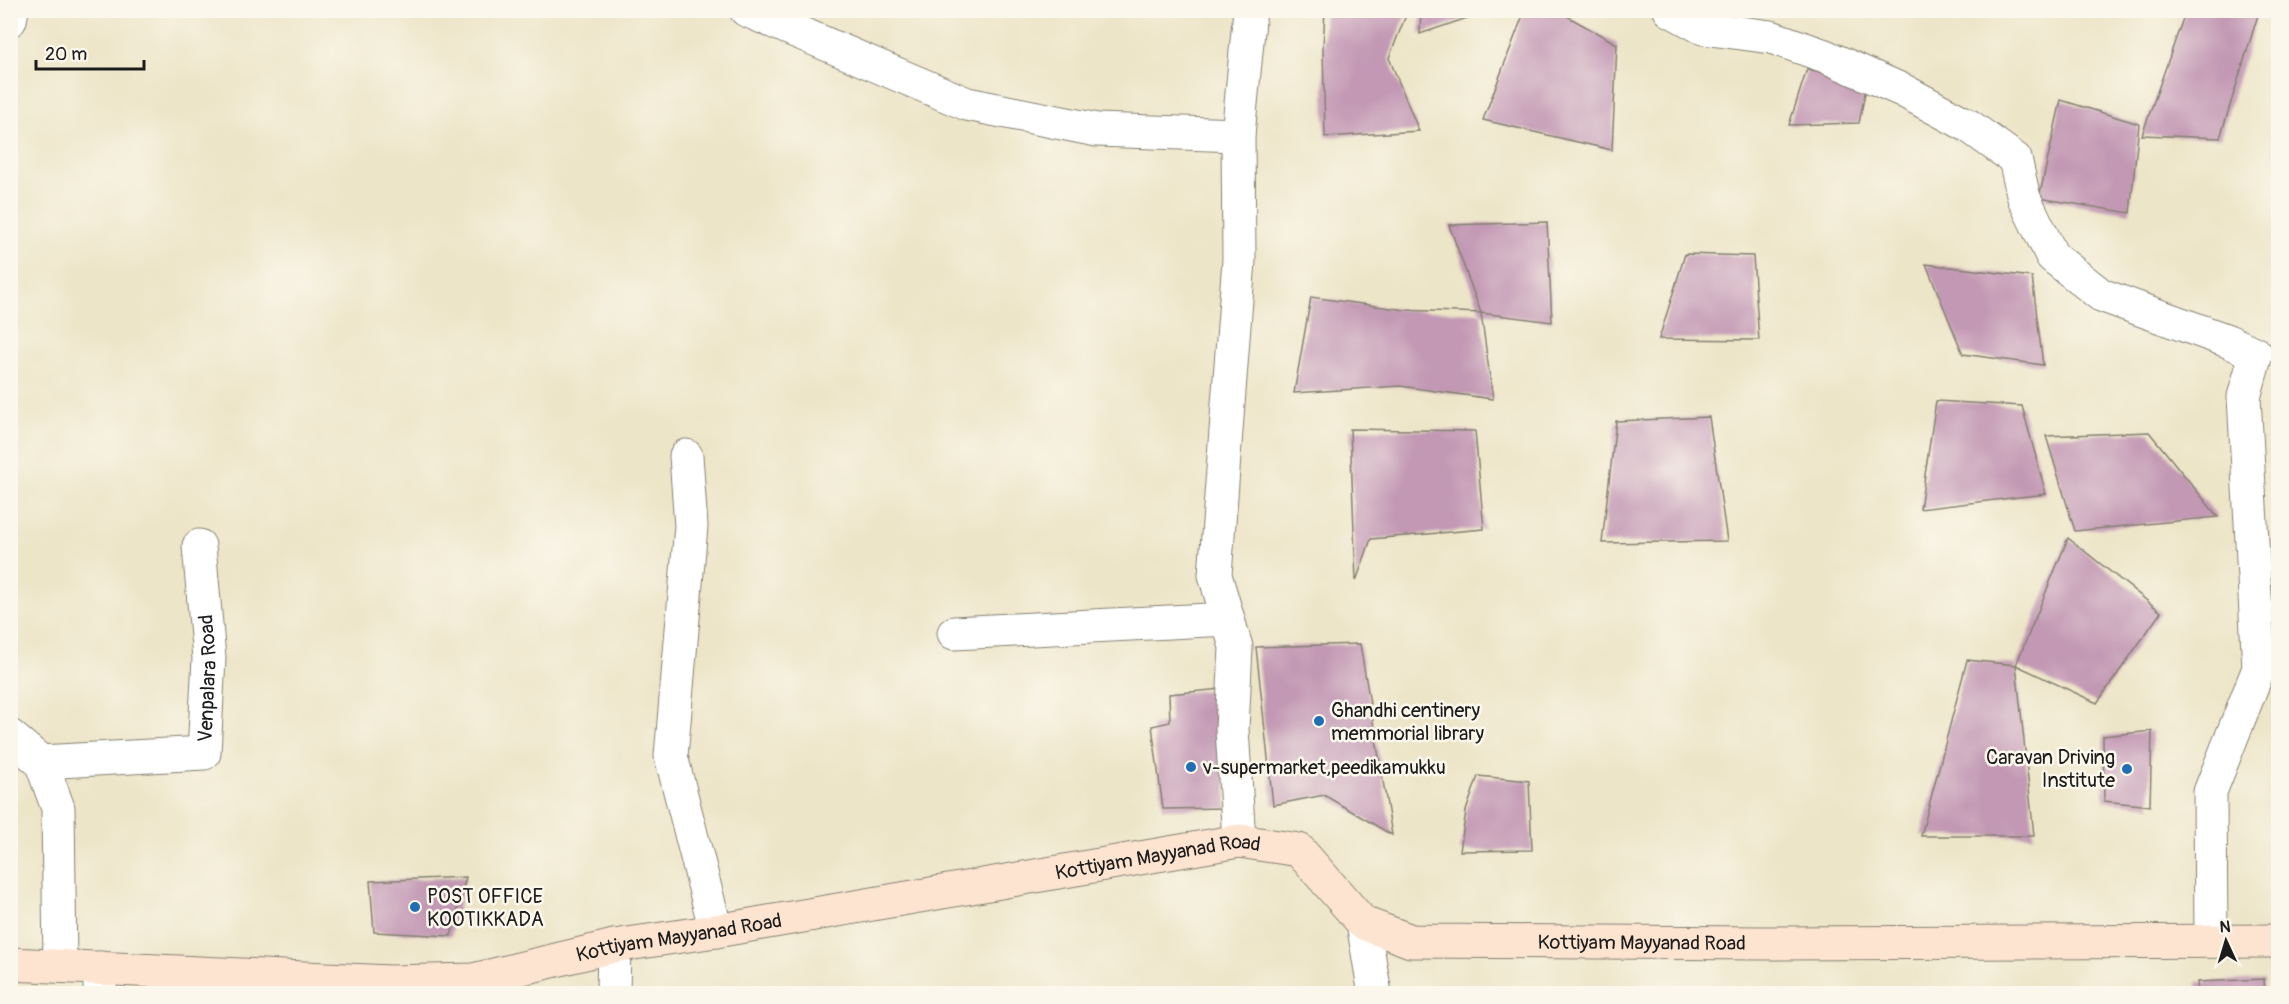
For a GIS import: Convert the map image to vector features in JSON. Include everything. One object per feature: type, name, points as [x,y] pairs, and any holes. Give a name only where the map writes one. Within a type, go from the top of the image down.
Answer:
[{"type":"main road","name":"Kottiyam Mayyanad Road","points":[[10,964],[60,966],[100,981],[473,980],[614,946],[716,931],[1239,842],[1299,850],[1363,923],[1411,941],[1787,943],[2278,941]]},
{"type":"street","points":[[10,20],[12,10]]},
{"type":"street","points":[[746,10],[967,104],[1097,130],[1238,135]]},
{"type":"street","points":[[1239,842],[1232,729],[1236,647],[1215,575],[1239,260],[1238,135],[1250,10]]},
{"type":"street","points":[[1670,10],[1703,28],[1771,37],[1825,56],[1904,91],[1969,126],[2015,159],[2024,198],[2052,256],[2101,295],[2228,341],[2256,354],[2244,397],[2259,668],[2210,792],[2211,941]]},
{"type":"street","points":[[686,456],[690,526],[671,756],[716,931]]},
{"type":"street","name":"Venpalara Road","points":[[41,762],[204,753],[209,658],[199,546]]},
{"type":"street","points":[[954,633],[1228,619]]},
{"type":"street","points":[[10,736],[41,762],[58,808],[60,966]]},
{"type":"street","points":[[1363,923],[1375,993]]},
{"type":"street","points":[[613,993],[614,946]]},
{"type":"building","points":[[1325,10],[1408,10],[1389,58],[1419,131],[1325,137],[1323,48]]},
{"type":"building","points":[[1421,10],[1488,10],[1488,11],[1420,34]]},
{"type":"building","points":[[1525,10],[1556,10],[1617,44],[1612,150],[1483,120]]},
{"type":"building","points":[[2186,10],[2238,10],[2258,15],[2220,138],[2142,135]]},
{"type":"building","points":[[1807,69],[1867,83],[1859,123],[1789,125]]},
{"type":"building","points":[[2061,100],[2139,124],[2130,213],[2039,198]]},
{"type":"building","points":[[1547,222],[1552,322],[1481,313],[1449,225]]},
{"type":"building","points":[[1685,254],[1753,256],[1759,340],[1659,339]]},
{"type":"building","points":[[1926,264],[2032,277],[2043,365],[1963,354]]},
{"type":"building","points":[[1311,297],[1405,310],[1481,313],[1493,399],[1400,386],[1294,393]]},
{"type":"building","points":[[1936,401],[2022,406],[2046,494],[1920,509]]},
{"type":"building","points":[[1709,417],[1727,541],[1602,543],[1616,421]]},
{"type":"building","points":[[1350,429],[1475,431],[1484,529],[1371,539],[1356,581]]},
{"type":"building","points":[[2149,432],[2218,517],[2075,531],[2046,436]]},
{"type":"building","points":[[2068,538],[2161,612],[2097,703],[2016,665]]},
{"type":"building","name":"Ghandhi centinery memmorial library","points":[[1360,644],[1392,835],[1324,795],[1273,805],[1256,647]]},
{"type":"building","points":[[1967,660],[2016,665],[2034,836],[1921,836]]},
{"type":"building","name":"v-supermarket,peedikamukku","points":[[1222,689],[1227,808],[1163,809],[1152,726],[1170,722],[1169,694]]},
{"type":"building","name":"Caravan Driving Institute","points":[[2152,731],[2150,806],[2104,801],[2103,736]]},
{"type":"building","points":[[1478,776],[1529,781],[1532,850],[1460,851],[1466,811]]},
{"type":"building","name":"POST OFFICE KOOTIKKADA","points":[[466,877],[451,936],[374,932],[370,881]]},
{"type":"building","points":[[2264,979],[2265,994],[2198,994],[2197,982]]},
{"type":"place","name":"Ghandhi centinery memmorial library","points":[[1319,721]]},
{"type":"place","name":"v-supermarket,peedikamukku","points":[[1191,767]]},
{"type":"place","name":"Caravan Driving Institute","points":[[2127,769]]},
{"type":"place","name":"POST OFFICE KOOTIKKADA","points":[[415,907]]}]
